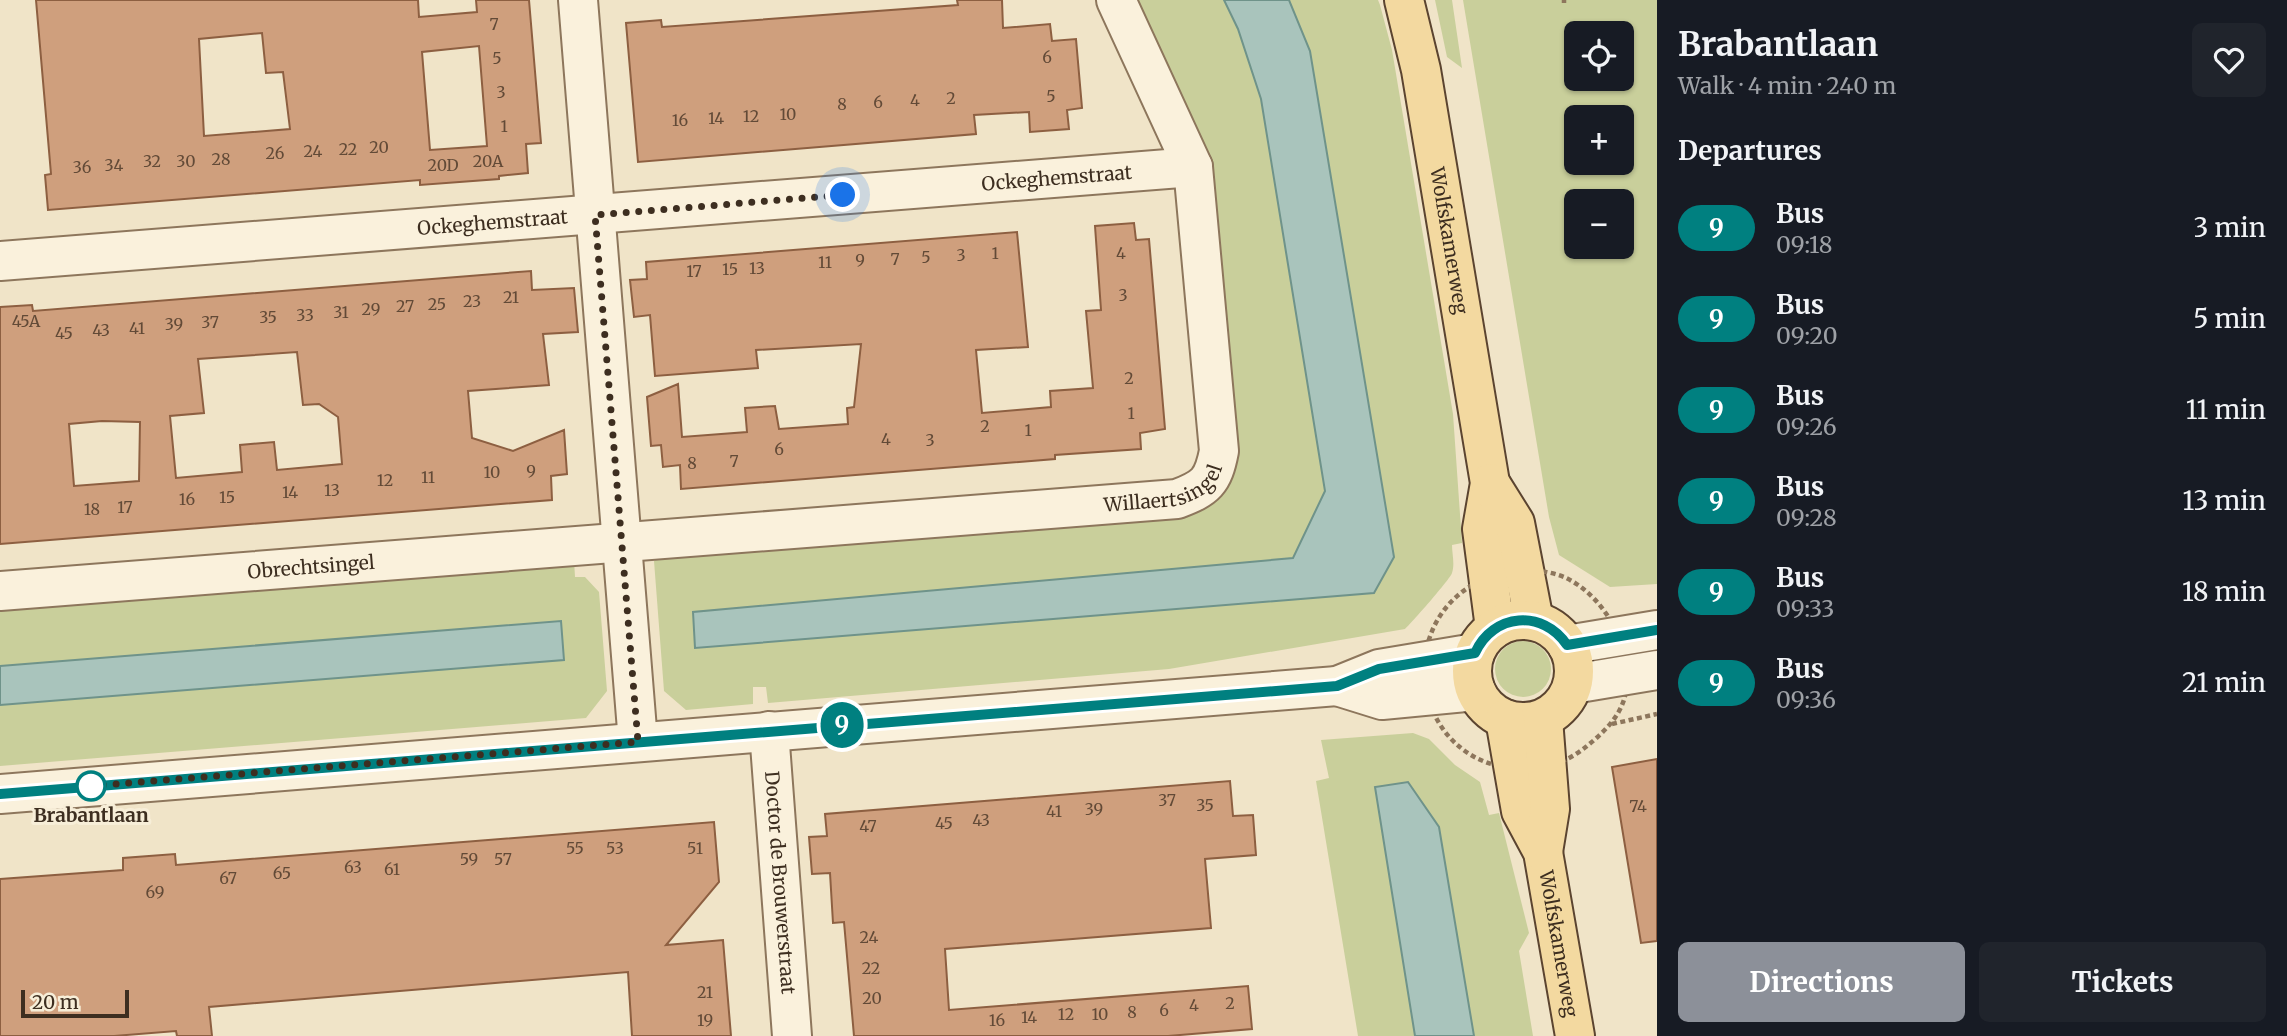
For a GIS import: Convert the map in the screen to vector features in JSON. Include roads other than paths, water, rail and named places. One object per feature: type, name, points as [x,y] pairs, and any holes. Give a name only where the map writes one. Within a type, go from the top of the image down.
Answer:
[{"type":"main road","name":"Wolfskamerweg","points":[[1404,0],[1422,70],[1490,483],[1515,523],[1506,572],[1485,640]]},
{"type":"main road","name":"Wolfskamerweg","points":[[1506,572],[1534,621]]},
{"type":"main road","points":[[1514,620],[1534,621],[1553,629],[1567,645],[1574,664],[1573,684],[1565,701],[1543,719],[1524,723],[1504,719],[1487,708],[1476,691],[1472,672],[1485,640],[1514,620]]},
{"type":"main road","name":"Wolfskamerweg","points":[[1504,719],[1550,809],[1543,852],[1574,1036]]},
{"type":"main road","name":"Wolfskamerweg","points":[[1530,767],[1543,719]]},
{"type":"street","points":[[578,0],[638,742]]},
{"type":"street","name":"Willaertsingel","points":[[621,542],[1177,499],[1202,489],[1215,470],[1219,451],[1193,167],[1116,0]]},
{"type":"street","name":"Ockeghemstraat","points":[[0,261],[1193,167]]},
{"type":"street","name":"Obrechtsingel","points":[[0,591],[621,542]]},
{"type":"street","points":[[1567,645],[1657,630]]},
{"type":"street","points":[[1426,678],[1485,640]]},
{"type":"street","points":[[0,794],[1337,686],[1379,669],[1476,691]]},
{"type":"street","points":[[1573,684],[1642,673]]},
{"type":"street","name":"Doctor de Brouwerstraat","points":[[769,731],[792,1036]]},
{"type":"water","points":[[1224,0],[1289,0],[1310,51],[1394,557],[1374,593],[695,648],[693,612],[1293,558],[1325,491],[1261,99],[1238,29]]},
{"type":"water","points":[[561,621],[564,660],[0,705],[0,666]]},
{"type":"water","points":[[1408,782],[1439,827],[1474,1036],[1415,1036],[1375,787]]},
{"type":"place","name":"Brabantlaan","points":[[91,786]]}]
